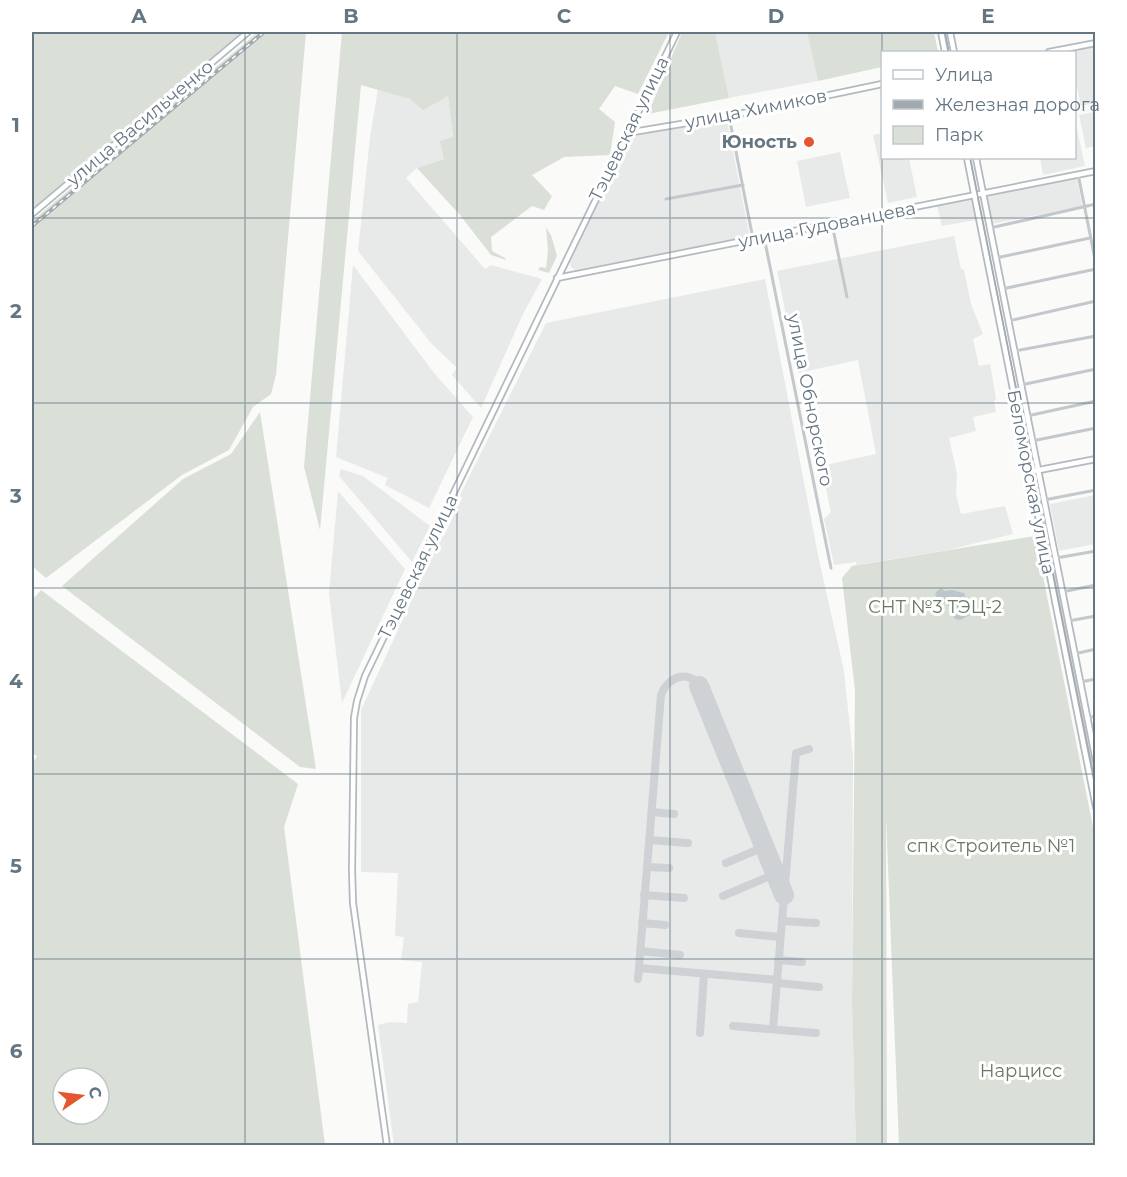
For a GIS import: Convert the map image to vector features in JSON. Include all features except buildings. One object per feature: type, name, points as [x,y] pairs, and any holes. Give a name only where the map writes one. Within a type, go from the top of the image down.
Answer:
[{"type":"main road","name":"улица Васильченко","points":[[32,214],[248,32]]},
{"type":"main road","name":"Тэцевская улица","points":[[387,1146],[353,903],[354,718],[357,701],[366,676],[677,32]]},
{"type":"main road","points":[[941,32],[945,51]]},
{"type":"main road","points":[[950,32],[954,51]]},
{"type":"main road","points":[[1055,51],[1095,44]]},
{"type":"main road","name":"улица Химиков","points":[[629,130],[633,132],[729,116],[881,84]]},
{"type":"main road","name":"Беломорская улица","points":[[967,159],[1093,779],[1095,807]]},
{"type":"main road","name":"Беломорская улица","points":[[976,159],[1074,654],[1094,744],[1095,761]]},
{"type":"main road","name":"улица Гудованцева","points":[[557,278],[1095,171]]},
{"type":"main road","points":[[1001,332],[1010,330]]},
{"type":"main road","points":[[1029,472],[1095,459]]},
{"type":"street","points":[[729,116],[753,239]]},
{"type":"street","points":[[1078,174],[1095,264]]},
{"type":"street","points":[[666,199],[743,185]]},
{"type":"street","points":[[990,228],[1095,204]]},
{"type":"street","points":[[832,224],[847,297]]},
{"type":"street","name":"улица Обнорского","points":[[764,237],[831,568]]},
{"type":"street","points":[[996,258],[1090,238]]},
{"type":"street","points":[[1002,289],[1095,269]]},
{"type":"street","points":[[1008,321],[1095,301]]},
{"type":"street","points":[[1014,351],[1095,336]]},
{"type":"street","points":[[1021,384],[1095,369]]},
{"type":"street","points":[[1027,416],[1095,401]]},
{"type":"street","points":[[1032,441],[1095,428]]},
{"type":"street","points":[[1044,500],[1095,489]]},
{"type":"street","points":[[1055,558],[1095,551]]},
{"type":"street","points":[[1062,592],[1095,585]]},
{"type":"street","points":[[1068,621],[1095,616]]},
{"type":"street","points":[[1074,654],[1095,649]]},
{"type":"street","points":[[1080,682],[1095,679]]},
{"type":"street","points":[[1087,718],[1095,716]]},
{"type":"shaded area","points":[[715,32],[807,32],[818,81],[729,98]]},
{"type":"shaded area","points":[[1095,47],[1095,103],[1081,106],[1076,83],[1076,51]]},
{"type":"shaded area","points":[[378,89],[411,99],[448,96],[453,138],[444,159],[417,168],[406,178],[485,269],[491,265],[542,279],[522,316],[481,408],[452,375],[457,368],[431,343],[358,251],[370,137]]},
{"type":"shaded area","points":[[1095,112],[1095,146],[1086,148],[1079,115]]},
{"type":"shaded area","points":[[727,121],[750,238],[575,270],[571,267],[570,262],[630,136]]},
{"type":"shaded area","points":[[1077,129],[1085,166],[1043,175],[1040,159],[1076,159]]},
{"type":"shaded area","points":[[881,133],[881,159],[909,159],[917,197],[888,203],[873,135]]},
{"type":"shaded area","points":[[840,152],[850,198],[806,207],[797,161]]},
{"type":"shaded area","points":[[1077,178],[1082,206],[992,224],[987,195]]},
{"type":"shaded area","points":[[972,199],[976,220],[942,226],[937,206]]},
{"type":"shaded area","points":[[954,236],[971,304],[983,334],[973,339],[979,366],[990,364],[996,399],[994,401],[996,412],[973,417],[976,431],[949,438],[957,474],[956,494],[961,514],[1005,506],[1013,534],[948,550],[856,565],[856,562],[834,565],[824,519],[831,512],[821,466],[876,454],[858,360],[798,373],[777,271]]},
{"type":"shaded area","points":[[353,265],[434,373],[473,417],[429,508],[385,485],[388,478],[336,457]]},
{"type":"shaded area","points":[[765,279],[818,555],[844,671],[853,757],[852,1003],[856,1145],[394,1145],[378,1025],[389,1022],[407,1023],[408,1004],[418,1002],[422,962],[401,960],[404,937],[395,936],[398,873],[361,872],[361,710],[439,541],[445,534],[462,498],[460,495],[546,323]]},
{"type":"shaded area","points":[[341,469],[363,476],[430,526],[412,562],[339,476]]},
{"type":"shaded area","points":[[338,491],[405,569],[342,703],[329,593]]},
{"type":"shaded area","points":[[1095,495],[1095,544],[1059,551],[1050,504]]},
{"type":"shaded area","points":[[942,588],[944,591],[964,593],[970,615],[960,620],[955,619],[948,605],[938,602],[935,594]]},
{"type":"green space","points":[[32,32],[242,32],[128,131],[32,210]]},
{"type":"green space","points":[[258,32],[306,32],[276,375],[271,394],[253,407],[229,450],[182,475],[46,578],[32,566],[32,221]]},
{"type":"green space","points":[[342,32],[669,32],[638,94],[615,86],[599,109],[615,122],[610,155],[564,157],[532,175],[552,196],[544,210],[532,206],[491,237],[492,251],[506,260],[491,255],[460,215],[417,168],[444,159],[440,141],[453,137],[448,96],[423,110],[410,99],[361,85],[320,530],[304,467]]},
{"type":"green space","points":[[682,32],[715,32],[729,98],[648,114]]},
{"type":"green space","points":[[807,32],[934,32],[938,51],[881,51],[881,67],[818,81]]},
{"type":"green space","points":[[546,228],[551,235],[557,256],[549,273],[538,270],[540,267],[546,268],[548,250]]},
{"type":"green space","points":[[260,412],[316,769],[300,767],[62,586],[183,479],[231,454]]},
{"type":"green space","points":[[1037,472],[1095,767],[1095,777],[1091,778],[1031,473]]},
{"type":"green space","points":[[1035,536],[1095,837],[1095,1145],[899,1145],[886,815],[887,1145],[856,1145],[852,1003],[855,691],[842,578],[852,566]]},
{"type":"green space","points":[[41,590],[298,784],[284,827],[325,1145],[32,1145],[32,765],[37,756],[32,753],[32,600]]},
{"type":"taxiway","points":[[638,979],[661,695],[668,684],[678,677],[689,677],[699,686]]},
{"type":"taxiway","points":[[773,1029],[796,753],[809,749]]},
{"type":"taxiway","points":[[652,812],[674,814]]},
{"type":"taxiway","points":[[649,840],[688,843]]},
{"type":"taxiway","points":[[726,863],[764,847]]},
{"type":"taxiway","points":[[647,867],[669,868]]},
{"type":"taxiway","points":[[723,896],[775,874]]},
{"type":"taxiway","points":[[644,895],[684,898]]},
{"type":"taxiway","points":[[782,921],[816,923]]},
{"type":"taxiway","points":[[642,923],[665,925]]},
{"type":"taxiway","points":[[739,933],[780,937]]},
{"type":"taxiway","points":[[640,951],[680,955]]},
{"type":"taxiway","points":[[778,960],[802,962]]},
{"type":"taxiway","points":[[639,968],[778,980]]},
{"type":"taxiway","points":[[700,1033],[704,974]]},
{"type":"taxiway","points":[[778,983],[819,987]]},
{"type":"taxiway","points":[[733,1026],[816,1033]]},
{"type":"runway","points":[[699,686],[784,895]]},
{"type":"tram line","points":[[945,32],[949,51]]},
{"type":"tram line","points":[[970,159],[1096,788]]},
{"type":"railway","points":[[32,226],[264,32]]},
{"type":"place","name":"Юность","points":[[809,142]]},
{"type":"park label","name":"СНТ №3 ТЭЦ-2","points":[[935,607]]},
{"type":"park label","name":"спк Строитель №1","points":[[991,846]]},
{"type":"park label","name":"Нарцисс","points":[[1021,1071]]}]
